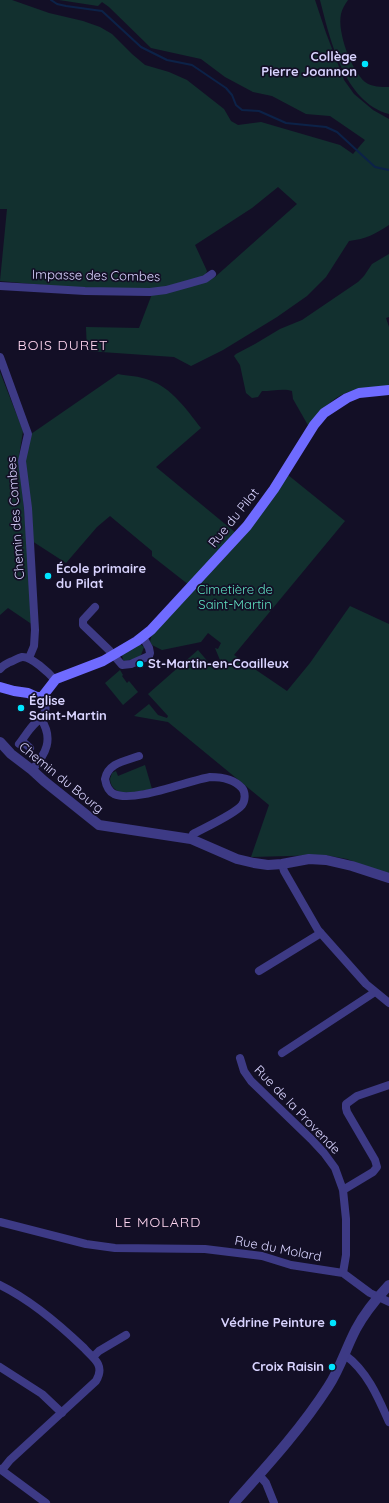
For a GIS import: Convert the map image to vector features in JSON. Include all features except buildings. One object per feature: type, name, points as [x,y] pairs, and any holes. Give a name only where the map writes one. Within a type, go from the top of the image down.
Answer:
[{"type":"main road","name":"Rue du Pilat","points":[[54,680],[91,667],[143,638],[168,613],[247,526],[274,489],[314,425],[324,413],[346,398],[359,393],[389,390]]},
{"type":"main road","points":[[0,687],[28,693],[37,698],[42,697],[54,680]]},
{"type":"street","name":"Impasse des Combes","points":[[0,286],[85,291],[150,292],[166,290],[191,283],[212,274]]},
{"type":"street","name":"Chemin des Combes","points":[[0,357],[28,434],[22,460],[28,508],[35,630],[34,646],[29,658]]},
{"type":"street","points":[[96,607],[83,620],[83,625],[119,663],[126,666],[146,658],[150,651],[143,638]]},
{"type":"street","points":[[0,669],[3,665],[20,657],[29,658],[54,680]]},
{"type":"street","points":[[30,748],[20,743],[30,728],[43,716],[46,708],[42,697]]},
{"type":"street","points":[[32,770],[40,760],[47,747],[48,739],[41,719]]},
{"type":"street","name":"Chemin du Bourg","points":[[0,742],[11,754],[99,825],[191,838],[237,858],[254,863],[268,865],[309,859],[326,860],[352,866],[389,878]]},
{"type":"street","points":[[139,756],[108,769],[105,779],[108,790],[113,794],[120,796],[139,796],[210,777],[220,777],[242,788],[245,797],[241,807],[193,834],[191,838]]},
{"type":"street","points":[[282,864],[313,923],[375,992],[389,1003]]},
{"type":"street","points":[[259,971],[321,933]]},
{"type":"street","points":[[282,1053],[375,992]]},
{"type":"street","name":"Rue de la Provende","points":[[240,1058],[244,1071],[251,1081],[311,1139],[331,1161],[335,1168],[343,1190],[347,1240],[345,1267],[343,1273]]},
{"type":"street","points":[[343,1190],[373,1172],[377,1167],[375,1160],[347,1112],[346,1104],[357,1096],[389,1085]]},
{"type":"street","name":"Rue du Molard","points":[[0,1222],[48,1235],[123,1249],[205,1249],[262,1256],[291,1264],[343,1273],[378,1297],[389,1302]]},
{"type":"street","points":[[0,1285],[29,1302],[68,1332],[93,1357],[100,1369],[96,1381],[1,1469],[46,1503]]},
{"type":"street","points":[[234,1503],[293,1437],[313,1411],[330,1384],[363,1317],[371,1304],[389,1285]]},
{"type":"street","points":[[93,1357],[99,1351],[126,1335]]},
{"type":"street","points":[[345,1355],[354,1362],[369,1382],[377,1395],[389,1422]]},
{"type":"street","points":[[0,1367],[26,1382],[42,1394],[62,1413]]},
{"type":"street","points":[[259,1475],[266,1483],[274,1503]]},
{"type":"green space","points":[[0,0],[12,0],[49,13],[83,21],[100,27],[112,34],[145,65],[169,72],[187,80],[224,109],[231,121],[238,125],[261,122],[340,145],[353,154],[365,140],[330,116],[306,114],[272,96],[253,92],[225,77],[201,59],[151,48],[102,2],[98,6],[59,0],[315,0],[344,80],[354,94],[373,110],[389,119],[389,225],[370,236],[349,241],[326,277],[307,296],[277,317],[223,350],[191,366],[174,357],[87,351],[86,327],[139,328],[152,294],[215,277],[297,204],[278,187],[252,208],[195,245],[207,271],[205,276],[150,291],[77,288],[0,281],[7,209],[0,209]]},
{"type":"green space","points":[[320,0],[348,0],[342,10],[340,22],[346,50],[355,69],[365,82],[374,86],[389,87],[389,114],[374,107],[361,97],[350,83],[334,50]]},
{"type":"green space","points":[[389,254],[389,317],[386,318],[389,327],[389,387],[368,388],[348,392],[336,398],[326,406],[309,427],[293,399],[292,391],[262,391],[258,397],[252,398],[246,393],[240,365],[234,356],[236,354],[280,329],[302,320],[358,282],[372,264]]},
{"type":"green space","points":[[0,372],[23,431],[19,456],[29,561],[33,625],[8,608],[0,615]]},
{"type":"green space","points":[[118,374],[145,379],[165,388],[178,400],[201,428],[156,467],[236,533],[189,585],[152,556],[152,551],[110,516],[97,527],[66,563],[32,541],[24,454],[31,434]]},
{"type":"green space","name":"Cimetière de Saint-Martin","points":[[288,475],[345,521],[234,655],[287,691],[310,663],[350,606],[389,624],[389,875],[347,859],[325,855],[251,857],[269,805],[168,722],[134,716],[149,704],[158,715],[167,718],[168,716],[148,694],[198,650],[215,670],[222,665],[215,648],[218,649],[221,643],[208,633],[201,642],[162,650],[152,645],[150,642],[152,634]]},
{"type":"green space","points":[[140,644],[144,647],[141,655],[137,658],[125,661],[123,660],[122,655]]},
{"type":"green space","points":[[120,670],[127,683],[129,681],[138,692],[123,705],[105,683]]},
{"type":"green space","points":[[145,765],[152,789],[127,793],[116,790],[112,786],[110,779],[112,773],[116,771],[118,776]]},
{"type":"waterway","points":[[51,0],[57,4],[66,6],[102,11],[141,47],[167,60],[192,65],[226,88],[232,95],[236,105],[242,110],[259,111],[286,123],[326,127],[337,132],[375,167],[389,170]]},
{"type":"place","name":"Collège Pierre Joannon","points":[[365,64]]},
{"type":"place","name":"École primaire du Pilat","points":[[48,576]]},
{"type":"place","name":"St-Martin-en-Coailleux","points":[[140,664]]},
{"type":"place","name":"Église Saint-Martin","points":[[21,708]]},
{"type":"place","name":"Védrine Peinture","points":[[333,1323]]},
{"type":"place","name":"Croix Raisin","points":[[332,1367]]},
{"type":"district","name":"BOIS DURET","points":[[63,346]]},
{"type":"district","name":"LE MOLARD","points":[[158,1223]]}]
